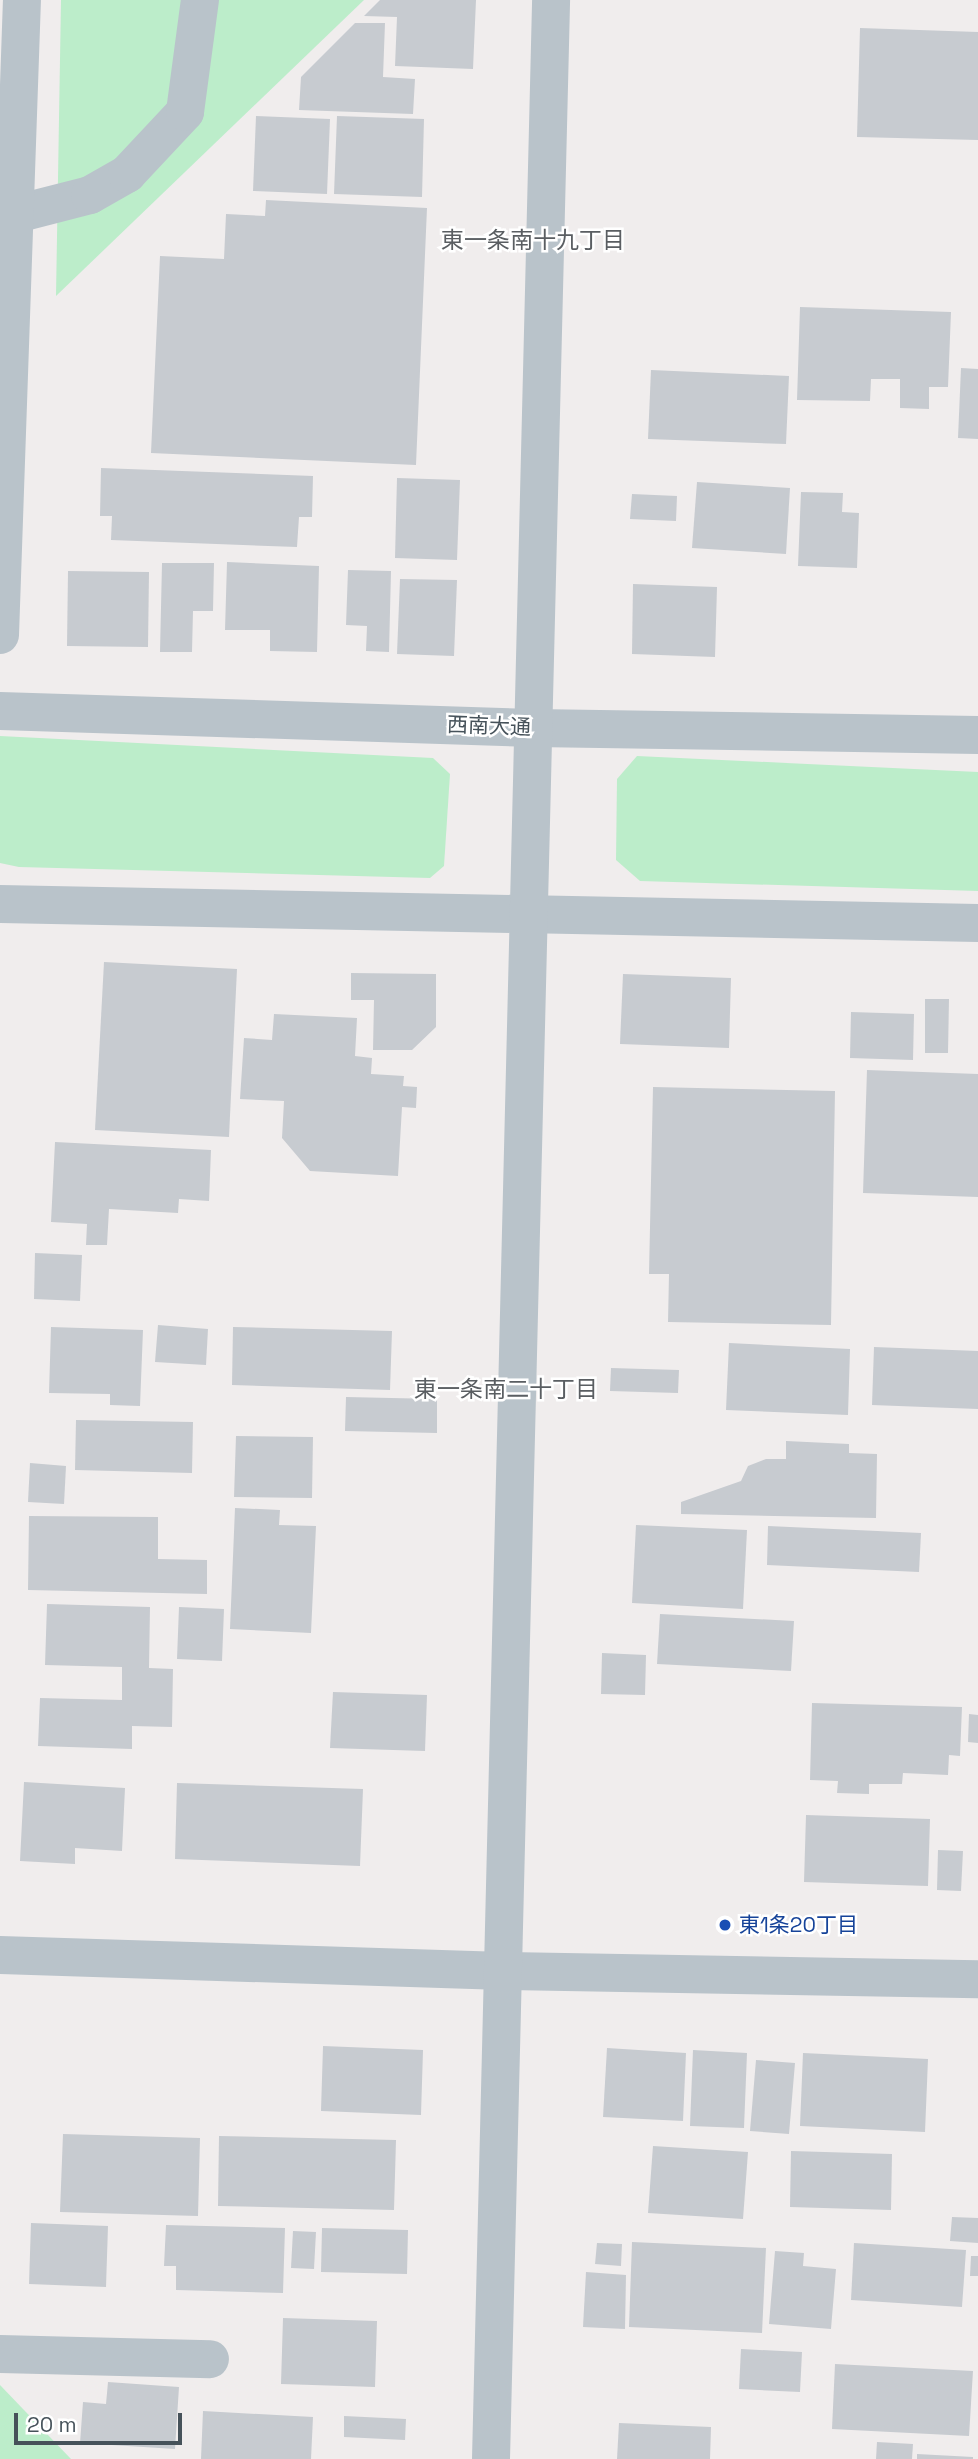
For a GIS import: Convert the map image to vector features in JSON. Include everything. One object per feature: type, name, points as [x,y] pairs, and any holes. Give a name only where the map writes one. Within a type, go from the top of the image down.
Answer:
[{"type":"street","points":[[0,635],[8,214],[22,0]]},
{"type":"street","points":[[8,214],[90,195],[127,174],[185,111],[200,0]]},
{"type":"street","points":[[491,2459],[531,915],[551,0]]},
{"type":"street","name":"西南大通","points":[[0,711],[534,727],[978,735]]},
{"type":"street","points":[[0,904],[978,923]]},
{"type":"street","points":[[0,1955],[505,1971],[978,1979]]},
{"type":"street","points":[[0,2354],[210,2360]]},
{"type":"green space","points":[[61,0],[364,0],[56,296]]},
{"type":"green space","points":[[0,736],[433,758],[450,774],[444,866],[430,878],[19,867],[0,863]]},
{"type":"green space","points":[[637,756],[978,772],[978,891],[640,881],[616,860],[617,779]]},
{"type":"green space","points":[[0,2385],[71,2459],[0,2459]]},
{"type":"building","points":[[380,0],[476,0],[473,69],[395,66],[397,17],[364,16]]},
{"type":"building","points":[[355,23],[385,23],[383,77],[415,79],[413,114],[299,110],[301,77]]},
{"type":"building","points":[[860,28],[978,32],[978,140],[857,137]]},
{"type":"building","points":[[256,116],[330,119],[327,194],[253,191]]},
{"type":"building","points":[[337,116],[424,119],[422,197],[334,194]]},
{"type":"building","points":[[266,200],[427,208],[416,465],[151,453],[160,256],[224,259],[226,214],[265,216]]},
{"type":"building","points":[[800,307],[951,312],[948,387],[929,387],[929,409],[900,408],[900,379],[871,379],[870,401],[797,400]]},
{"type":"building","points":[[961,368],[978,369],[978,439],[958,438]]},
{"type":"building","points":[[651,370],[789,376],[786,444],[648,439]]},
{"type":"building","points":[[101,468],[313,476],[312,517],[299,517],[297,547],[111,540],[112,516],[100,516]]},
{"type":"building","points":[[397,478],[460,480],[457,560],[395,558]]},
{"type":"building","points":[[697,482],[790,488],[786,554],[692,548]]},
{"type":"building","points":[[801,492],[843,493],[842,512],[859,513],[857,568],[798,566]]},
{"type":"building","points":[[632,494],[677,496],[676,521],[630,519]]},
{"type":"building","points":[[227,562],[319,566],[317,652],[270,651],[270,630],[225,630]]},
{"type":"building","points":[[162,563],[214,563],[213,611],[193,611],[192,652],[160,652]]},
{"type":"building","points":[[348,570],[391,571],[389,652],[366,651],[367,626],[346,625]]},
{"type":"building","points":[[68,571],[149,572],[148,647],[67,646]]},
{"type":"building","points":[[400,579],[457,580],[454,656],[397,654]]},
{"type":"building","points":[[633,584],[717,587],[715,657],[632,654]]},
{"type":"building","points":[[104,962],[237,969],[229,1137],[95,1130]]},
{"type":"building","points":[[351,973],[436,974],[436,1027],[412,1050],[373,1050],[374,1000],[351,1000]]},
{"type":"building","points":[[623,974],[731,978],[729,1048],[620,1044]]},
{"type":"building","points":[[925,999],[949,999],[948,1053],[925,1053]]},
{"type":"building","points":[[851,1012],[914,1014],[913,1060],[850,1058]]},
{"type":"building","points":[[274,1014],[357,1018],[355,1056],[372,1058],[371,1074],[404,1076],[403,1086],[417,1087],[416,1108],[402,1107],[398,1176],[310,1171],[282,1138],[284,1101],[240,1099],[244,1038],[272,1040]]},
{"type":"building","points":[[867,1070],[978,1074],[978,1197],[863,1193]]},
{"type":"building","points":[[653,1087],[835,1091],[831,1325],[668,1322],[669,1274],[649,1274]]},
{"type":"building","points":[[55,1142],[211,1150],[209,1201],[179,1199],[178,1213],[109,1209],[107,1245],[86,1245],[87,1224],[51,1222]]},
{"type":"building","points":[[35,1253],[82,1255],[80,1301],[34,1299]]},
{"type":"building","points":[[158,1325],[208,1329],[206,1365],[155,1362]]},
{"type":"building","points":[[51,1327],[143,1330],[140,1406],[110,1405],[110,1394],[49,1393]]},
{"type":"building","points":[[233,1327],[392,1331],[390,1390],[232,1385]]},
{"type":"building","points":[[729,1343],[850,1349],[848,1415],[726,1410]]},
{"type":"building","points":[[874,1347],[978,1351],[978,1409],[872,1405]]},
{"type":"building","points":[[611,1368],[679,1370],[678,1393],[610,1391]]},
{"type":"building","points":[[346,1397],[437,1399],[437,1433],[345,1431]]},
{"type":"building","points":[[76,1420],[193,1422],[192,1473],[75,1470]]},
{"type":"building","points":[[236,1436],[313,1437],[312,1498],[234,1497]]},
{"type":"building","points":[[786,1441],[849,1444],[849,1453],[877,1454],[876,1518],[681,1514],[681,1502],[741,1481],[748,1466],[766,1459],[786,1459]]},
{"type":"building","points":[[30,1463],[66,1466],[64,1504],[28,1502]]},
{"type":"building","points":[[235,1508],[280,1510],[279,1525],[316,1526],[311,1633],[230,1629]]},
{"type":"building","points":[[29,1516],[158,1517],[158,1559],[207,1560],[207,1594],[28,1590]]},
{"type":"building","points":[[636,1525],[747,1530],[743,1609],[632,1603]]},
{"type":"building","points":[[768,1526],[921,1533],[919,1572],[767,1565]]},
{"type":"building","points":[[47,1604],[150,1607],[149,1668],[173,1669],[172,1727],[132,1726],[132,1749],[38,1746],[40,1698],[122,1700],[122,1667],[45,1665]]},
{"type":"building","points":[[179,1607],[224,1609],[222,1661],[177,1659]]},
{"type":"building","points":[[660,1614],[794,1621],[791,1671],[657,1664]]},
{"type":"building","points":[[602,1653],[646,1655],[645,1695],[601,1694]]},
{"type":"building","points":[[333,1692],[427,1695],[425,1751],[330,1748]]},
{"type":"building","points":[[812,1703],[962,1707],[960,1756],[949,1755],[948,1775],[903,1773],[902,1784],[869,1784],[869,1794],[837,1793],[838,1781],[810,1780]]},
{"type":"building","points":[[969,1714],[978,1715],[978,1743],[968,1742]]},
{"type":"building","points":[[24,1782],[125,1788],[122,1851],[75,1848],[75,1864],[20,1861]]},
{"type":"building","points":[[177,1783],[363,1789],[360,1866],[175,1859]]},
{"type":"building","points":[[806,1815],[930,1819],[928,1886],[804,1882]]},
{"type":"building","points":[[938,1850],[963,1851],[961,1891],[937,1890]]},
{"type":"building","points":[[323,2046],[423,2050],[421,2115],[321,2111]]},
{"type":"building","points":[[607,2048],[686,2053],[683,2121],[603,2117]]},
{"type":"building","points":[[693,2050],[747,2053],[744,2128],[690,2126]]},
{"type":"building","points":[[803,2053],[928,2059],[925,2132],[800,2126]]},
{"type":"building","points":[[756,2060],[795,2063],[789,2134],[750,2131]]},
{"type":"building","points":[[63,2134],[200,2138],[198,2216],[60,2212]]},
{"type":"building","points":[[219,2136],[396,2140],[394,2210],[218,2206]]},
{"type":"building","points":[[653,2146],[748,2152],[743,2219],[648,2213]]},
{"type":"building","points":[[791,2151],[892,2154],[891,2210],[790,2207]]},
{"type":"building","points":[[952,2217],[978,2218],[978,2243],[950,2241]]},
{"type":"building","points":[[31,2223],[108,2226],[106,2287],[29,2284]]},
{"type":"building","points":[[166,2225],[285,2228],[283,2293],[176,2290],[176,2266],[164,2266]]},
{"type":"building","points":[[322,2228],[408,2230],[407,2274],[321,2272]]},
{"type":"building","points":[[293,2231],[316,2232],[314,2269],[291,2268]]},
{"type":"building","points":[[632,2242],[766,2248],[762,2333],[629,2327]]},
{"type":"building","points":[[597,2243],[622,2244],[621,2266],[595,2264]]},
{"type":"building","points":[[854,2243],[966,2250],[962,2307],[851,2300]]},
{"type":"building","points":[[775,2251],[804,2253],[803,2266],[836,2269],[831,2329],[769,2324]]},
{"type":"building","points":[[971,2256],[978,2256],[978,2276],[970,2276]]},
{"type":"building","points":[[586,2272],[626,2275],[625,2329],[583,2327]]},
{"type":"building","points":[[283,2318],[377,2321],[375,2387],[281,2384]]},
{"type":"building","points":[[741,2349],[802,2352],[800,2392],[739,2389]]},
{"type":"building","points":[[835,2364],[973,2371],[969,2436],[832,2429]]},
{"type":"building","points":[[108,2382],[179,2387],[175,2449],[80,2443],[83,2402],[106,2404]]},
{"type":"building","points":[[203,2411],[313,2417],[311,2459],[201,2459]]},
{"type":"building","points":[[344,2416],[406,2419],[405,2440],[344,2437]]},
{"type":"building","points":[[619,2423],[711,2427],[710,2459],[617,2459]]},
{"type":"building","points":[[877,2442],[913,2444],[912,2459],[876,2459]]},
{"type":"building","points":[[917,2454],[973,2457],[973,2459],[917,2459]]},
{"type":"place","name":"東1条20丁目","points":[[725,1925]]},
{"type":"district","name":"東一条南十九丁目","points":[[533,240]]},
{"type":"district","name":"東一条南二十丁目","points":[[506,1389]]}]
